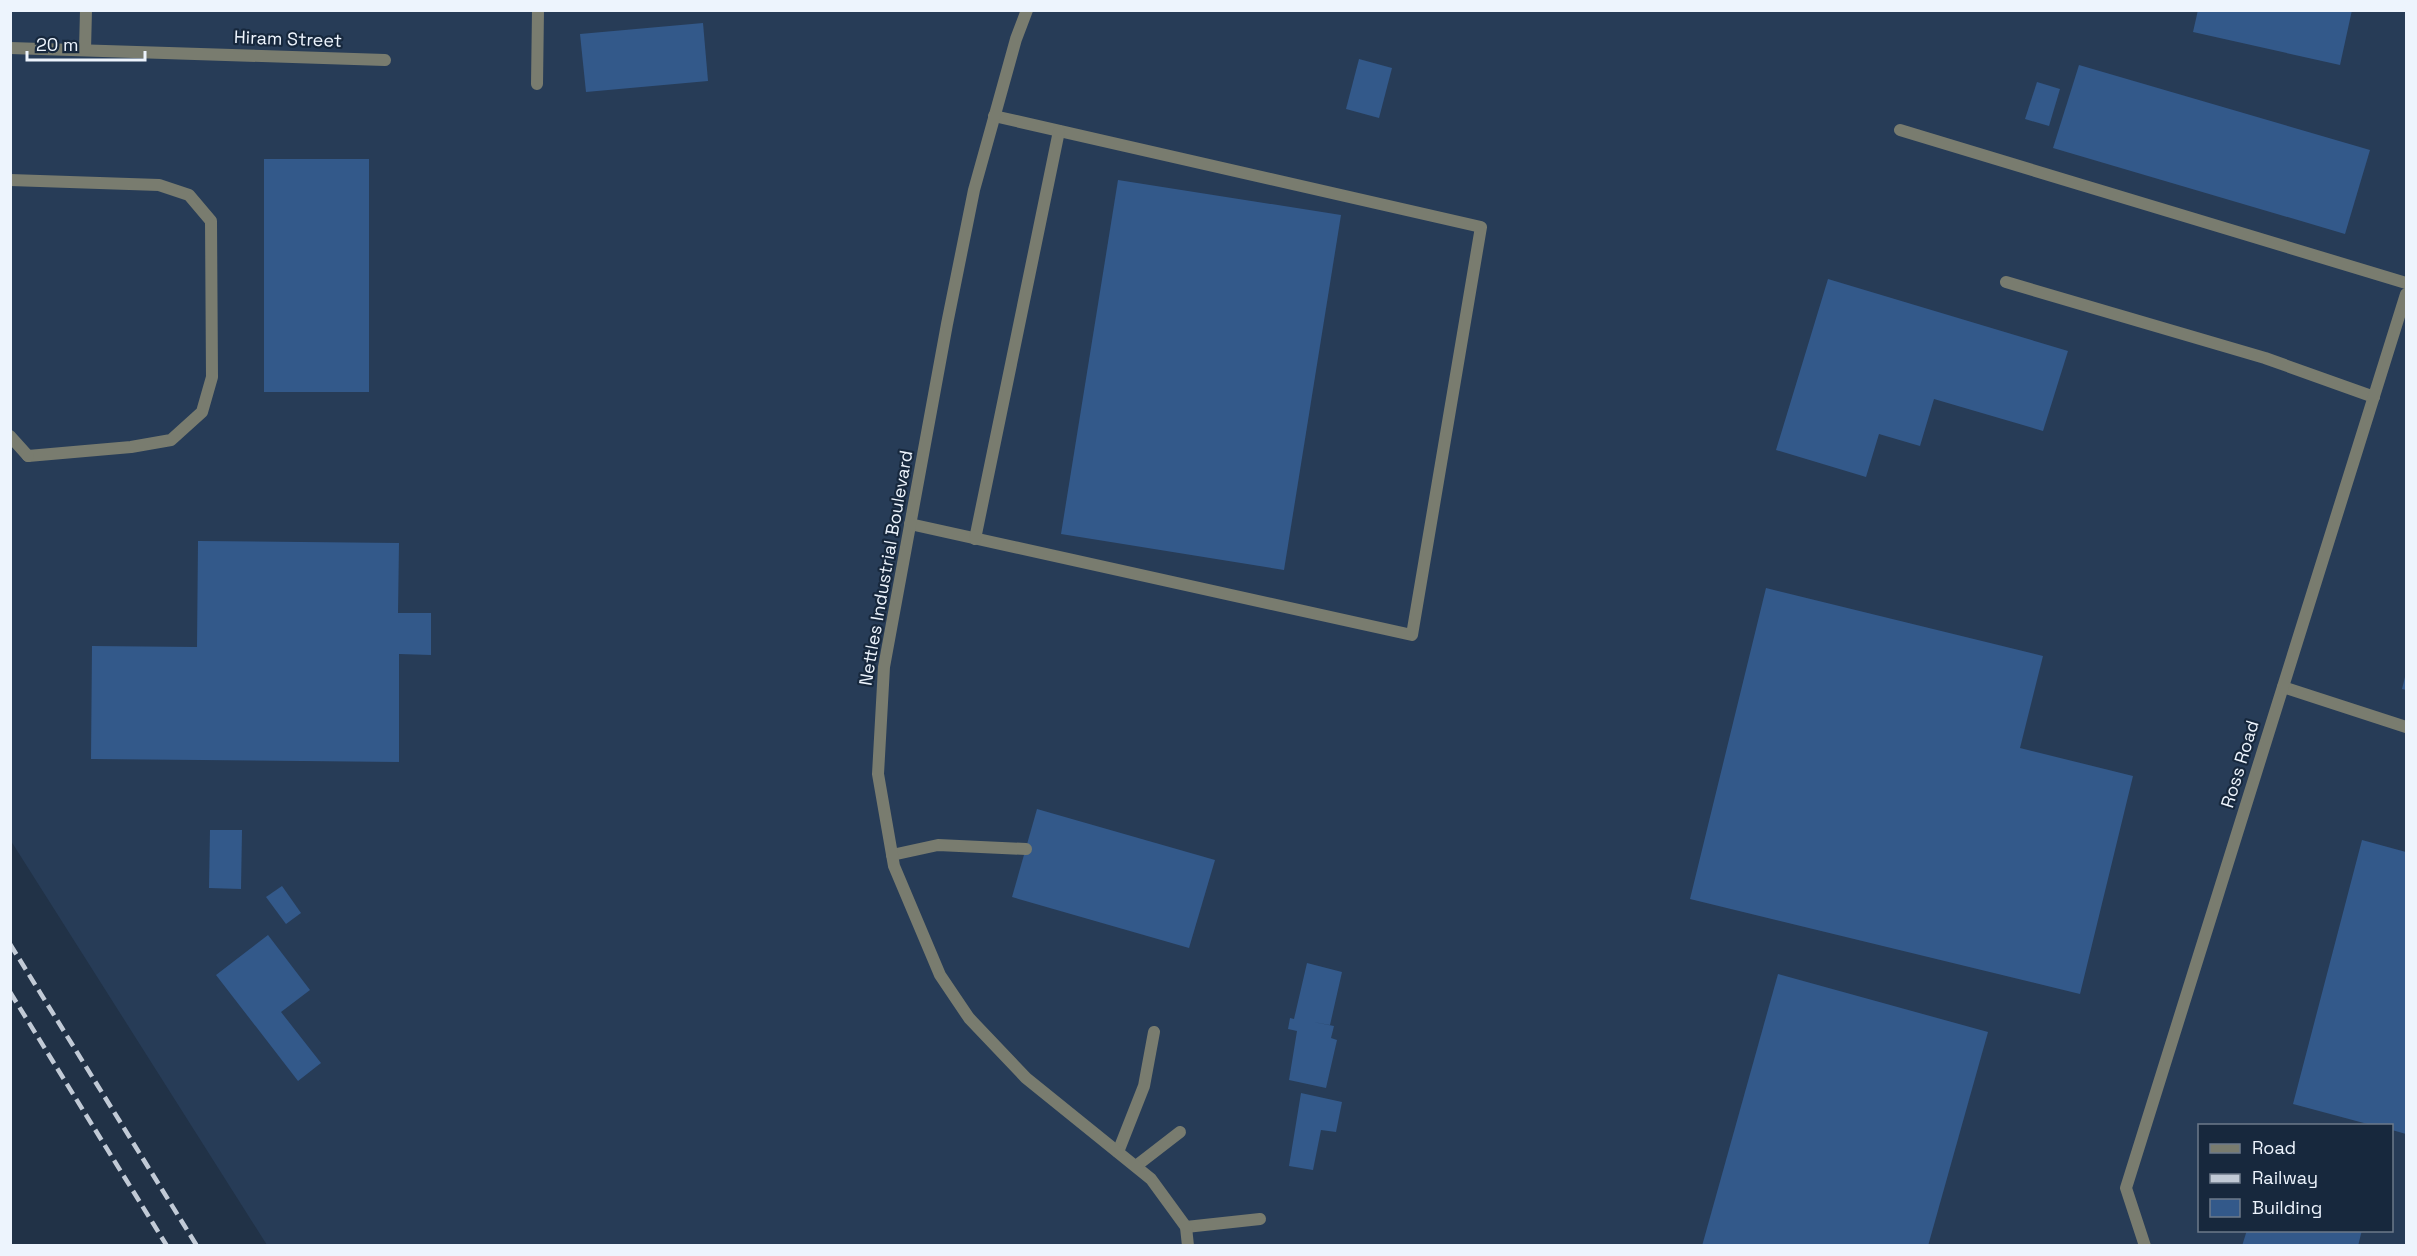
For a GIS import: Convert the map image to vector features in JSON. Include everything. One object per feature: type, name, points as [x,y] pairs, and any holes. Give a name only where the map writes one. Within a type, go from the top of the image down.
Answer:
[{"type":"street","points":[[85,50],[86,10]]},
{"type":"street","points":[[537,84],[538,10]]},
{"type":"street","name":"Nettles Industrial Boulevard","points":[[1026,10],[994,116],[967,224],[884,667],[878,774],[894,866],[940,975],[969,1018],[1026,1078],[1151,1179],[1186,1227],[1188,1245]]},
{"type":"street","name":"Hiram Street","points":[[10,48],[385,60]]},
{"type":"street","points":[[910,525],[1412,635],[1481,226],[994,116]]},
{"type":"street","points":[[1900,130],[2406,284]]},
{"type":"street","points":[[975,539],[1059,131]]},
{"type":"street","points":[[10,180],[159,184],[189,195],[211,221],[212,378],[202,412],[171,441],[132,447],[28,456],[10,436]]},
{"type":"street","points":[[2006,282],[2265,358],[2374,397]]},
{"type":"street","name":"Ross Road","points":[[2145,1245],[2126,1188],[2406,294]]},
{"type":"street","points":[[2283,687],[2406,727]]},
{"type":"street","points":[[892,855],[939,845],[1026,849]]},
{"type":"street","points":[[1118,1152],[1144,1086],[1154,1032]]},
{"type":"street","points":[[1136,1166],[1180,1132]]},
{"type":"street","points":[[1186,1227],[1260,1219]]},
{"type":"shaded area","points":[[11,11],[2406,11],[2406,1245],[267,1245],[11,841]]},
{"type":"building","points":[[2198,10],[2352,10],[2340,65],[2193,32]]},
{"type":"building","points":[[703,23],[708,81],[586,92],[580,34]]},
{"type":"building","points":[[1359,59],[1392,68],[1379,118],[1346,109]]},
{"type":"building","points":[[2079,65],[2370,150],[2345,234],[2053,148]]},
{"type":"building","points":[[2037,82],[2060,89],[2049,126],[2025,119]]},
{"type":"building","points":[[264,159],[369,159],[369,392],[264,392]]},
{"type":"building","points":[[1118,180],[1341,215],[1284,570],[1061,534]]},
{"type":"building","points":[[1828,279],[2068,351],[2043,431],[1934,399],[1920,446],[1879,434],[1866,477],[1776,450]]},
{"type":"building","points":[[198,541],[399,543],[398,613],[431,613],[431,655],[399,654],[399,762],[91,759],[92,646],[197,647]]},
{"type":"building","points":[[1766,588],[2043,656],[2020,748],[2133,776],[2080,994],[1690,899]]},
{"type":"building","points":[[2406,673],[2406,690],[2402,689]]},
{"type":"building","points":[[1037,809],[1215,860],[1189,948],[1012,897]]},
{"type":"building","points":[[210,830],[242,830],[241,889],[209,888]]},
{"type":"building","points":[[2362,840],[2406,852],[2406,1134],[2393,1130],[2393,1124],[2368,1124],[2293,1104]]},
{"type":"building","points":[[282,886],[301,913],[286,924],[266,897]]},
{"type":"building","points":[[268,935],[310,990],[281,1012],[321,1063],[298,1081],[216,975]]},
{"type":"building","points":[[1307,963],[1342,972],[1330,1025],[1313,1022],[1334,1026],[1331,1038],[1337,1040],[1326,1088],[1289,1080],[1297,1031],[1288,1029],[1290,1018],[1294,1019]]},
{"type":"building","points":[[1778,974],[1988,1032],[1928,1246],[1702,1246]]},
{"type":"building","points":[[1301,1093],[1342,1102],[1336,1132],[1321,1130],[1313,1170],[1289,1166]]},
{"type":"building","points":[[2246,1232],[2362,1232],[2358,1246],[2242,1246]]},
{"type":"railway","points":[[10,944],[197,1246]]},
{"type":"railway","points":[[10,992],[167,1246]]}]
